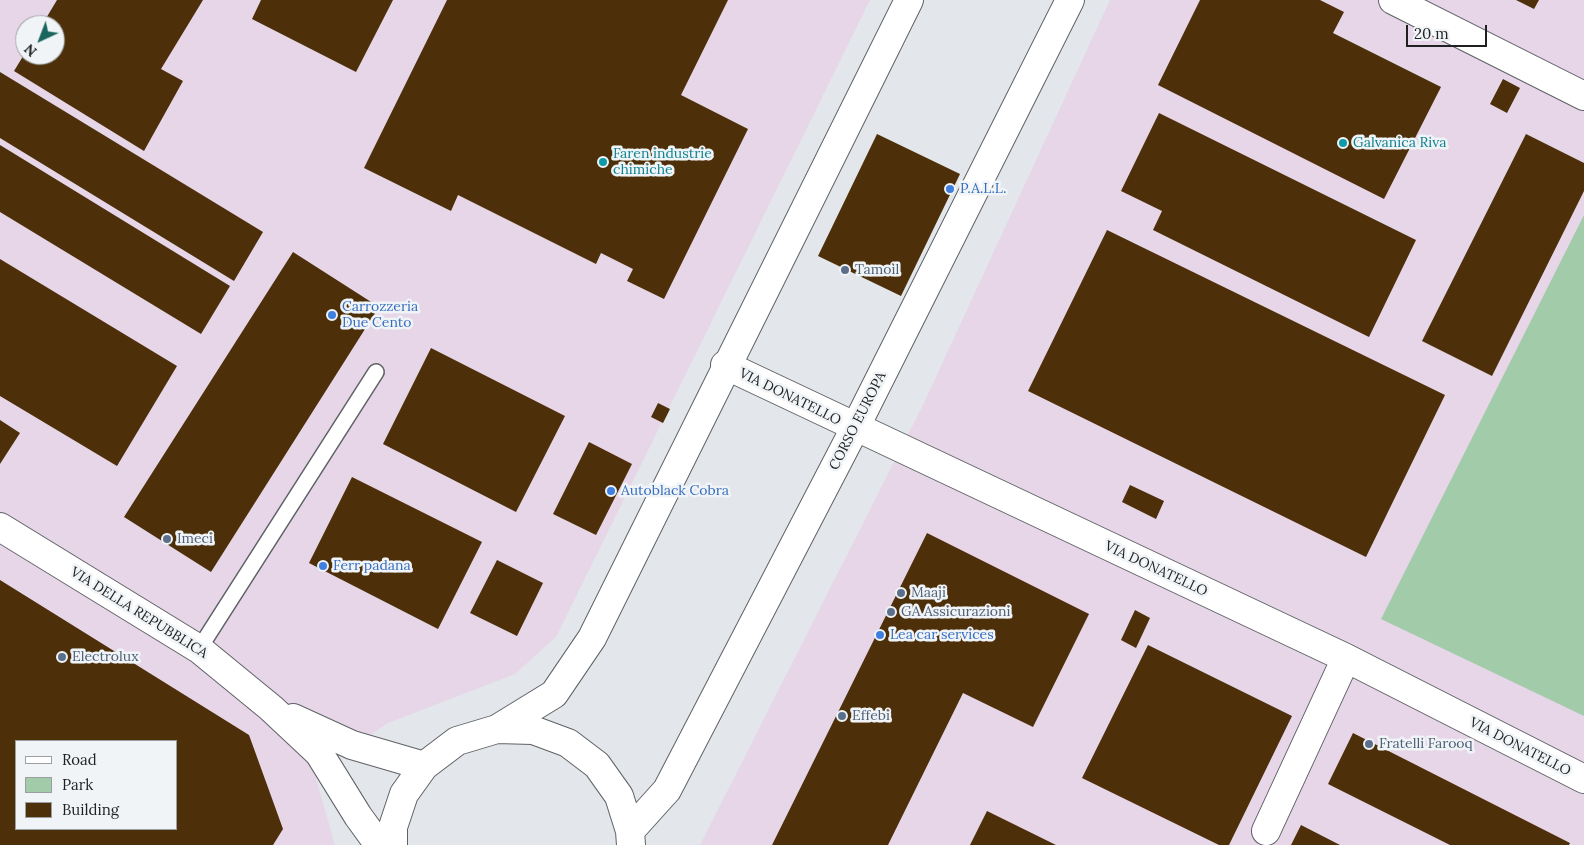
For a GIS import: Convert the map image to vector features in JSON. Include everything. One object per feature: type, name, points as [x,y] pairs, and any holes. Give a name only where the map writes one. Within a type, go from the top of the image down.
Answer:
[{"type":"street","points":[[392,845],[393,827],[404,794],[424,766],[457,741],[497,729],[554,694],[592,638],[725,365],[909,0]]},
{"type":"street","name":"CORSO EUROPA","points":[[631,838],[667,790],[855,428],[1070,0]]},
{"type":"street","points":[[1393,0],[1584,96]]},
{"type":"street","name":"VIA DONATELLO","points":[[725,365],[855,428],[1346,658],[1584,779]]},
{"type":"street","name":"VIA DELLA REPUBBLICA","points":[[0,527],[199,649],[271,708],[320,753],[358,816],[380,845]]},
{"type":"street","points":[[1266,831],[1346,658]]},
{"type":"street","name":"VIA DELLA REPUBBLICA","points":[[271,708],[352,745],[424,766]]},
{"type":"street","points":[[497,729],[533,730],[568,743],[598,765],[619,796],[631,838]]},
{"type":"lane","points":[[199,649],[376,372]]},
{"type":"shaded area","points":[[0,0],[870,0],[556,637],[515,674],[388,723],[314,772],[335,845],[0,845]]},
{"type":"shaded area","points":[[1110,0],[1584,0],[1584,845],[700,845],[924,403]]},
{"type":"green space","points":[[1584,215],[1584,716],[1381,619]]},
{"type":"building","points":[[57,0],[203,0],[161,69],[183,81],[144,151],[14,71],[18,65],[65,65],[65,15],[48,15]]},
{"type":"building","points":[[261,0],[393,0],[356,72],[252,19]]},
{"type":"building","name":"Faren industrie chimiche","points":[[447,0],[728,0],[681,95],[748,129],[664,299],[627,281],[633,269],[601,253],[596,264],[458,195],[451,211],[364,168]]},
{"type":"building","name":"Galvanica Riva","points":[[1200,0],[1320,0],[1344,12],[1333,33],[1441,87],[1384,199],[1158,85]]},
{"type":"building","points":[[1516,0],[1539,0],[1534,9]]},
{"type":"building","points":[[0,72],[263,232],[234,281],[0,138]]},
{"type":"building","points":[[1503,79],[1520,88],[1507,113],[1490,104]]},
{"type":"building","points":[[1159,113],[1416,240],[1369,337],[1153,230],[1162,211],[1121,191]]},
{"type":"building","points":[[877,134],[960,174],[901,296],[818,256]]},
{"type":"building","points":[[1526,134],[1584,163],[1584,191],[1492,376],[1422,341]]},
{"type":"building","points":[[0,145],[230,286],[201,334],[0,212]]},
{"type":"building","points":[[1107,230],[1445,395],[1366,557],[1028,391]]},
{"type":"building","points":[[293,252],[379,307],[211,572],[124,517]]},
{"type":"building","points":[[0,259],[177,366],[117,466],[0,396]]},
{"type":"building","points":[[431,348],[565,416],[516,512],[383,444]]},
{"type":"building","points":[[658,403],[670,409],[663,423],[651,417]]},
{"type":"building","points":[[0,420],[20,433],[0,464]]},
{"type":"building","points":[[589,442],[632,464],[596,535],[553,514]]},
{"type":"building","points":[[352,477],[482,542],[438,629],[309,563]]},
{"type":"building","points":[[1130,485],[1164,501],[1156,519],[1122,502]]},
{"type":"building","points":[[927,533],[1089,614],[1033,727],[963,693],[888,845],[772,845]]},
{"type":"building","points":[[497,560],[543,583],[517,636],[470,613]]},
{"type":"building","name":"Electrolux","points":[[0,580],[249,735],[283,829],[273,845],[0,845]]},
{"type":"building","points":[[1135,610],[1150,618],[1136,648],[1121,640]]},
{"type":"building","points":[[1148,645],[1292,716],[1229,845],[1219,845],[1082,778]]},
{"type":"building","points":[[1353,733],[1570,843],[1569,845],[1450,845],[1328,784]]},
{"type":"building","points":[[987,811],[1056,845],[970,845]]},
{"type":"building","points":[[1301,825],[1340,845],[1291,845]]},
{"type":"place","name":"Galvanica Riva","points":[[1343,143]]},
{"type":"place","name":"Faren industrie chimiche","points":[[603,162]]},
{"type":"place","name":"P.A.L.L.","points":[[950,189]]},
{"type":"place","name":"Tamoil","points":[[845,270]]},
{"type":"place","name":"Carrozzeria Due Cento","points":[[332,315]]},
{"type":"place","name":"Autoblack Cobra","points":[[611,491]]},
{"type":"place","name":"Imeci","points":[[167,539]]},
{"type":"place","name":"Ferr padana","points":[[323,566]]},
{"type":"place","name":"Maaji","points":[[901,593]]},
{"type":"place","name":"GA Assicurazioni","points":[[891,612]]},
{"type":"place","name":"Lea car services","points":[[880,635]]},
{"type":"place","name":"Electrolux","points":[[62,657]]},
{"type":"place","name":"Effebi","points":[[842,716]]},
{"type":"place","name":"Fratelli Farooq","points":[[1369,744]]}]
